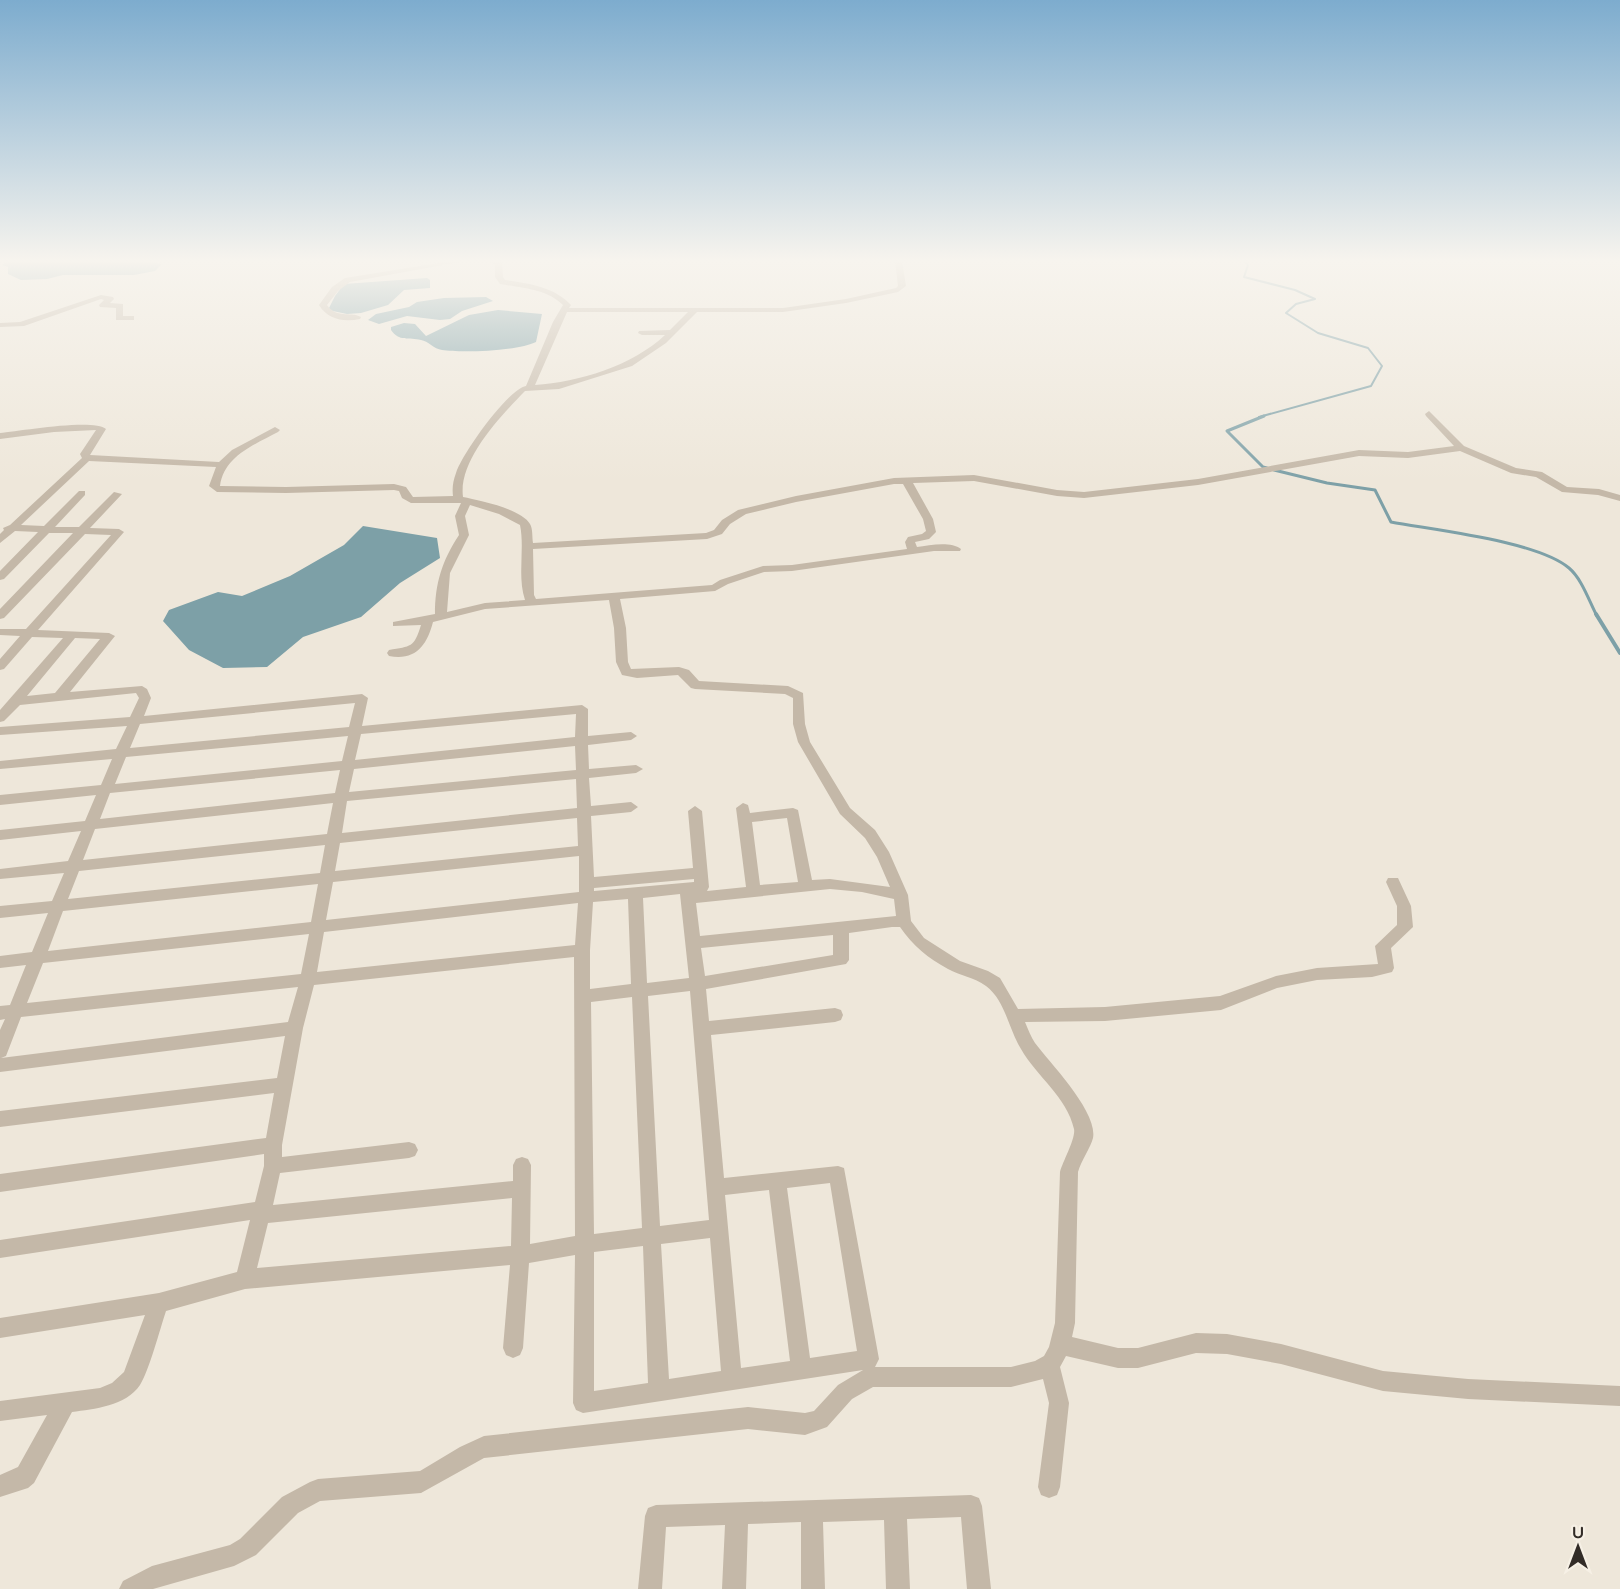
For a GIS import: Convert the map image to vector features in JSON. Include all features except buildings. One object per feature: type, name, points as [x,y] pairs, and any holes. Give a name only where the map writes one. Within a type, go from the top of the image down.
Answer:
[{"type":"street","points":[[530,387],[552,335]]},
{"type":"street","points":[[441,616],[440,586],[449,558],[464,535],[460,516],[462,500],[456,492],[462,471],[479,438],[518,394],[530,387],[559,386],[629,363],[646,355],[670,335]]},
{"type":"street","points":[[1429,414],[1461,448],[1514,471],[1540,475],[1565,490],[1599,492],[1620,498]]},
{"type":"street","points":[[0,436],[54,429],[98,427],[101,429],[85,454],[87,458]]},
{"type":"street","points":[[275,430],[235,452],[221,465],[214,486],[217,489],[359,493],[398,487],[403,489],[405,496],[411,500],[462,500],[509,513],[521,520],[526,527],[529,546],[528,592],[531,601]]},
{"type":"street","points":[[529,546],[707,536],[718,532],[726,522],[742,512],[861,486],[906,480],[974,478],[1058,493],[1084,495],[1249,474],[1359,453],[1408,455],[1461,448]]},
{"type":"street","points":[[0,540],[87,458],[221,465]]},
{"type":"street","points":[[906,480],[928,519],[931,532],[925,537],[912,539],[913,550]]},
{"type":"street","points":[[0,577],[82,494]]},
{"type":"street","points":[[3,610],[117,494]]},
{"type":"street","points":[[0,528],[119,532],[0,666]]},
{"type":"street","points":[[397,624],[420,622],[454,611],[485,606],[715,588],[727,581],[774,567],[792,567],[913,550],[956,549]]},
{"type":"street","points":[[611,596],[615,603],[620,628],[622,662],[626,672],[638,674],[679,671],[685,673],[695,685],[788,690],[799,696],[799,724],[804,742],[845,811],[870,834],[901,895],[904,922],[919,942],[954,965],[982,975],[994,983],[1006,1000],[1027,1045],[1061,1086],[1083,1128],[1084,1137],[1070,1172],[1065,1323],[1061,1345],[1050,1366],[1059,1403],[1049,1487]]},
{"type":"street","points":[[393,653],[412,652],[416,649],[421,643],[428,619]]},
{"type":"street","points":[[0,632],[109,636],[59,697]]},
{"type":"street","points":[[0,718],[72,635]]},
{"type":"street","points":[[0,1051],[8,1012],[36,958],[122,753],[133,721],[145,698],[143,692],[138,689],[16,701]]},
{"type":"street","points":[[0,731],[133,721],[362,698],[341,797],[308,979],[295,1028],[273,1145],[273,1166],[245,1279]]},
{"type":"street","points":[[0,765],[582,709],[586,890],[582,950],[585,1244],[583,1403],[869,1359],[838,1174],[716,1188]]},
{"type":"street","points":[[0,800],[631,736]]},
{"type":"street","points":[[0,835],[341,797],[636,769]]},
{"type":"street","points":[[0,874],[632,807]]},
{"type":"street","points":[[687,893],[702,887],[695,811]]},
{"type":"street","points":[[754,892],[744,813],[793,813],[806,886]]},
{"type":"street","points":[[0,912],[585,850]]},
{"type":"street","points":[[0,962],[318,928],[701,873]]},
{"type":"street","points":[[1013,1016],[1105,1014],[1221,1003],[1276,982],[1317,974],[1386,968],[1383,946],[1405,927],[1404,906],[1393,882]]},
{"type":"street","points":[[586,890],[635,894],[754,892],[830,884],[862,887],[901,895]]},
{"type":"street","points":[[687,893],[702,1029],[716,1188],[717,1228],[732,1379]]},
{"type":"street","points":[[635,894],[659,1390]]},
{"type":"street","points":[[692,943],[892,921],[904,922]]},
{"type":"street","points":[[583,996],[696,984],[841,960],[841,928]]},
{"type":"street","points":[[8,1012],[582,950]]},
{"type":"street","points":[[702,1029],[835,1015]]},
{"type":"street","points":[[0,1065],[295,1028]]},
{"type":"street","points":[[0,1119],[285,1084]]},
{"type":"street","points":[[0,1184],[273,1145]]},
{"type":"street","points":[[273,1166],[409,1150]]},
{"type":"street","points":[[513,1348],[520,1255],[519,1189],[522,1165]]},
{"type":"street","points":[[777,1182],[801,1368]]},
{"type":"street","points":[[0,1249],[261,1213],[519,1189]]},
{"type":"street","points":[[0,1328],[159,1303],[245,1279],[520,1255],[650,1235],[717,1228]]},
{"type":"street","points":[[0,1411],[100,1398],[119,1390],[132,1379],[159,1303]]},
{"type":"street","points":[[1061,1345],[1118,1359],[1138,1358],[1196,1343],[1227,1344],[1292,1357],[1383,1381],[1468,1389],[1620,1396]]},
{"type":"street","points":[[131,1589],[152,1577],[234,1555],[248,1547],[291,1505],[318,1490],[421,1482],[436,1476],[472,1451],[484,1447],[748,1418],[805,1424],[820,1420],[845,1392],[871,1377],[1011,1377],[1050,1366]]},
{"type":"street","points":[[0,1486],[20,1480],[26,1475],[67,1401]]},
{"type":"street","points":[[650,1589],[656,1515],[971,1506],[979,1589]]},
{"type":"street","points":[[895,1509],[898,1589]]},
{"type":"street","points":[[812,1511],[813,1589]]},
{"type":"street","points":[[734,1589],[737,1513]]},
{"type":"water","points":[[396,335],[537,335],[536,342],[528,345],[504,349],[451,351],[439,349],[424,341]]},
{"type":"water","points":[[363,526],[437,538],[440,558],[400,583],[361,617],[303,637],[267,667],[223,668],[189,650],[163,621],[169,610],[218,592],[242,596],[290,576],[344,545]]},
{"type":"waterway","points":[[1259,417],[1371,386],[1382,366],[1368,348],[1325,335]]},
{"type":"waterway","points":[[1264,416],[1227,431],[1263,467],[1267,468]]},
{"type":"waterway","points":[[1274,470],[1327,483],[1375,490],[1391,522],[1484,538],[1534,551],[1554,559],[1569,568],[1578,578],[1596,614]]},
{"type":"waterway","points":[[1596,614],[1620,653]]}]
